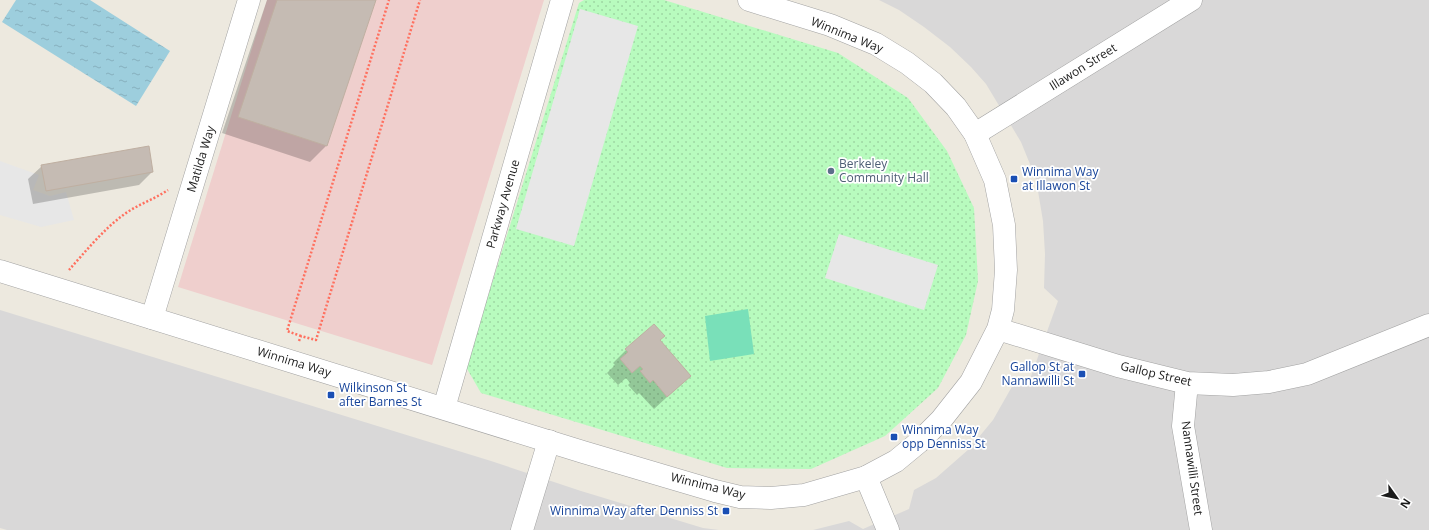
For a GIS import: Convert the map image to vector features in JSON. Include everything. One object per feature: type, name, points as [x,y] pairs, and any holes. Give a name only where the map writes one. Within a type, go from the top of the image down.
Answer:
[{"type":"street","name":"Matilda Way","points":[[152,318],[249,0]]},
{"type":"street","name":"Parkway Avenue","points":[[444,408],[562,0]]},
{"type":"street","name":"Winnima Way","points":[[0,271],[708,489],[740,496],[771,498],[804,495],[866,477],[896,461],[919,442],[941,420],[971,382],[998,329],[1003,310],[1006,270],[1004,224],[995,180],[975,134],[956,107],[933,83],[907,63],[876,44],[830,26],[749,0]]},
{"type":"street","name":"Illawon Street","points":[[975,134],[1191,0]]},
{"type":"street","name":"Gallop Street","points":[[998,329],[1118,366],[1187,383],[1233,385],[1269,382],[1307,374],[1429,325]]},
{"type":"street","name":"Nannawilli Street","points":[[1187,383],[1183,426],[1201,530]]},
{"type":"street","points":[[522,530],[549,441]]},
{"type":"street","points":[[866,477],[888,530]]},
{"type":"path","points":[[389,0],[287,331],[316,340],[420,0]]},
{"type":"path","points":[[58,289],[69,270],[120,217],[139,204],[154,199],[173,186]]},
{"type":"path","points":[[299,341],[301,336]]},
{"type":"shaded area","points":[[267,0],[544,0],[432,365],[178,287]]},
{"type":"shaded area","points":[[879,0],[1429,0],[1429,530],[813,530],[849,521],[863,529],[909,509],[914,490],[936,478],[969,449],[993,420],[1014,383],[1030,379],[1058,301],[1044,288],[1045,254],[1043,221],[1036,179],[1021,142],[986,84],[971,67],[950,47],[924,27],[899,10]]},
{"type":"shaded area","points":[[580,9],[638,26],[574,246],[516,229]]},
{"type":"shaded area","points":[[0,161],[39,175],[33,190],[50,196],[66,192],[74,220],[41,227],[0,215]]},
{"type":"shaded area","points":[[839,234],[938,265],[924,310],[825,278]]},
{"type":"shaded area","points":[[0,310],[491,461],[581,491],[703,528],[719,530],[7,530],[0,528]]},
{"type":"green space","points":[[584,0],[664,0],[838,53],[908,98],[947,151],[974,208],[978,281],[966,335],[938,388],[885,436],[811,469],[727,468],[481,393],[466,367],[579,3]]},
{"type":"green space","points":[[748,309],[754,354],[710,361],[705,316]]},
{"type":"water","points":[[16,0],[90,0],[170,51],[136,106],[2,22]]},
{"type":"building","points":[[277,0],[376,0],[327,146],[238,117]]},
{"type":"building","points":[[149,146],[153,172],[46,191],[41,165]]},
{"type":"building","points":[[654,324],[665,336],[660,340],[691,376],[667,397],[653,380],[650,383],[640,371],[643,369],[640,366],[632,373],[620,359],[628,352],[625,349]]},
{"type":"place","name":"Berkeley Community Hall","points":[[831,171]]},
{"type":"place","name":"Winnima Way at Illawon St","points":[[1014,179]]},
{"type":"place","name":"Gallop St at Nannawilli St","points":[[1082,374]]},
{"type":"place","name":"Wilkinson St after Barnes St","points":[[331,395]]},
{"type":"place","name":"Winnima Way opp Denniss St","points":[[894,437]]},
{"type":"place","name":"Winnima Way after Denniss St","points":[[726,511]]}]
